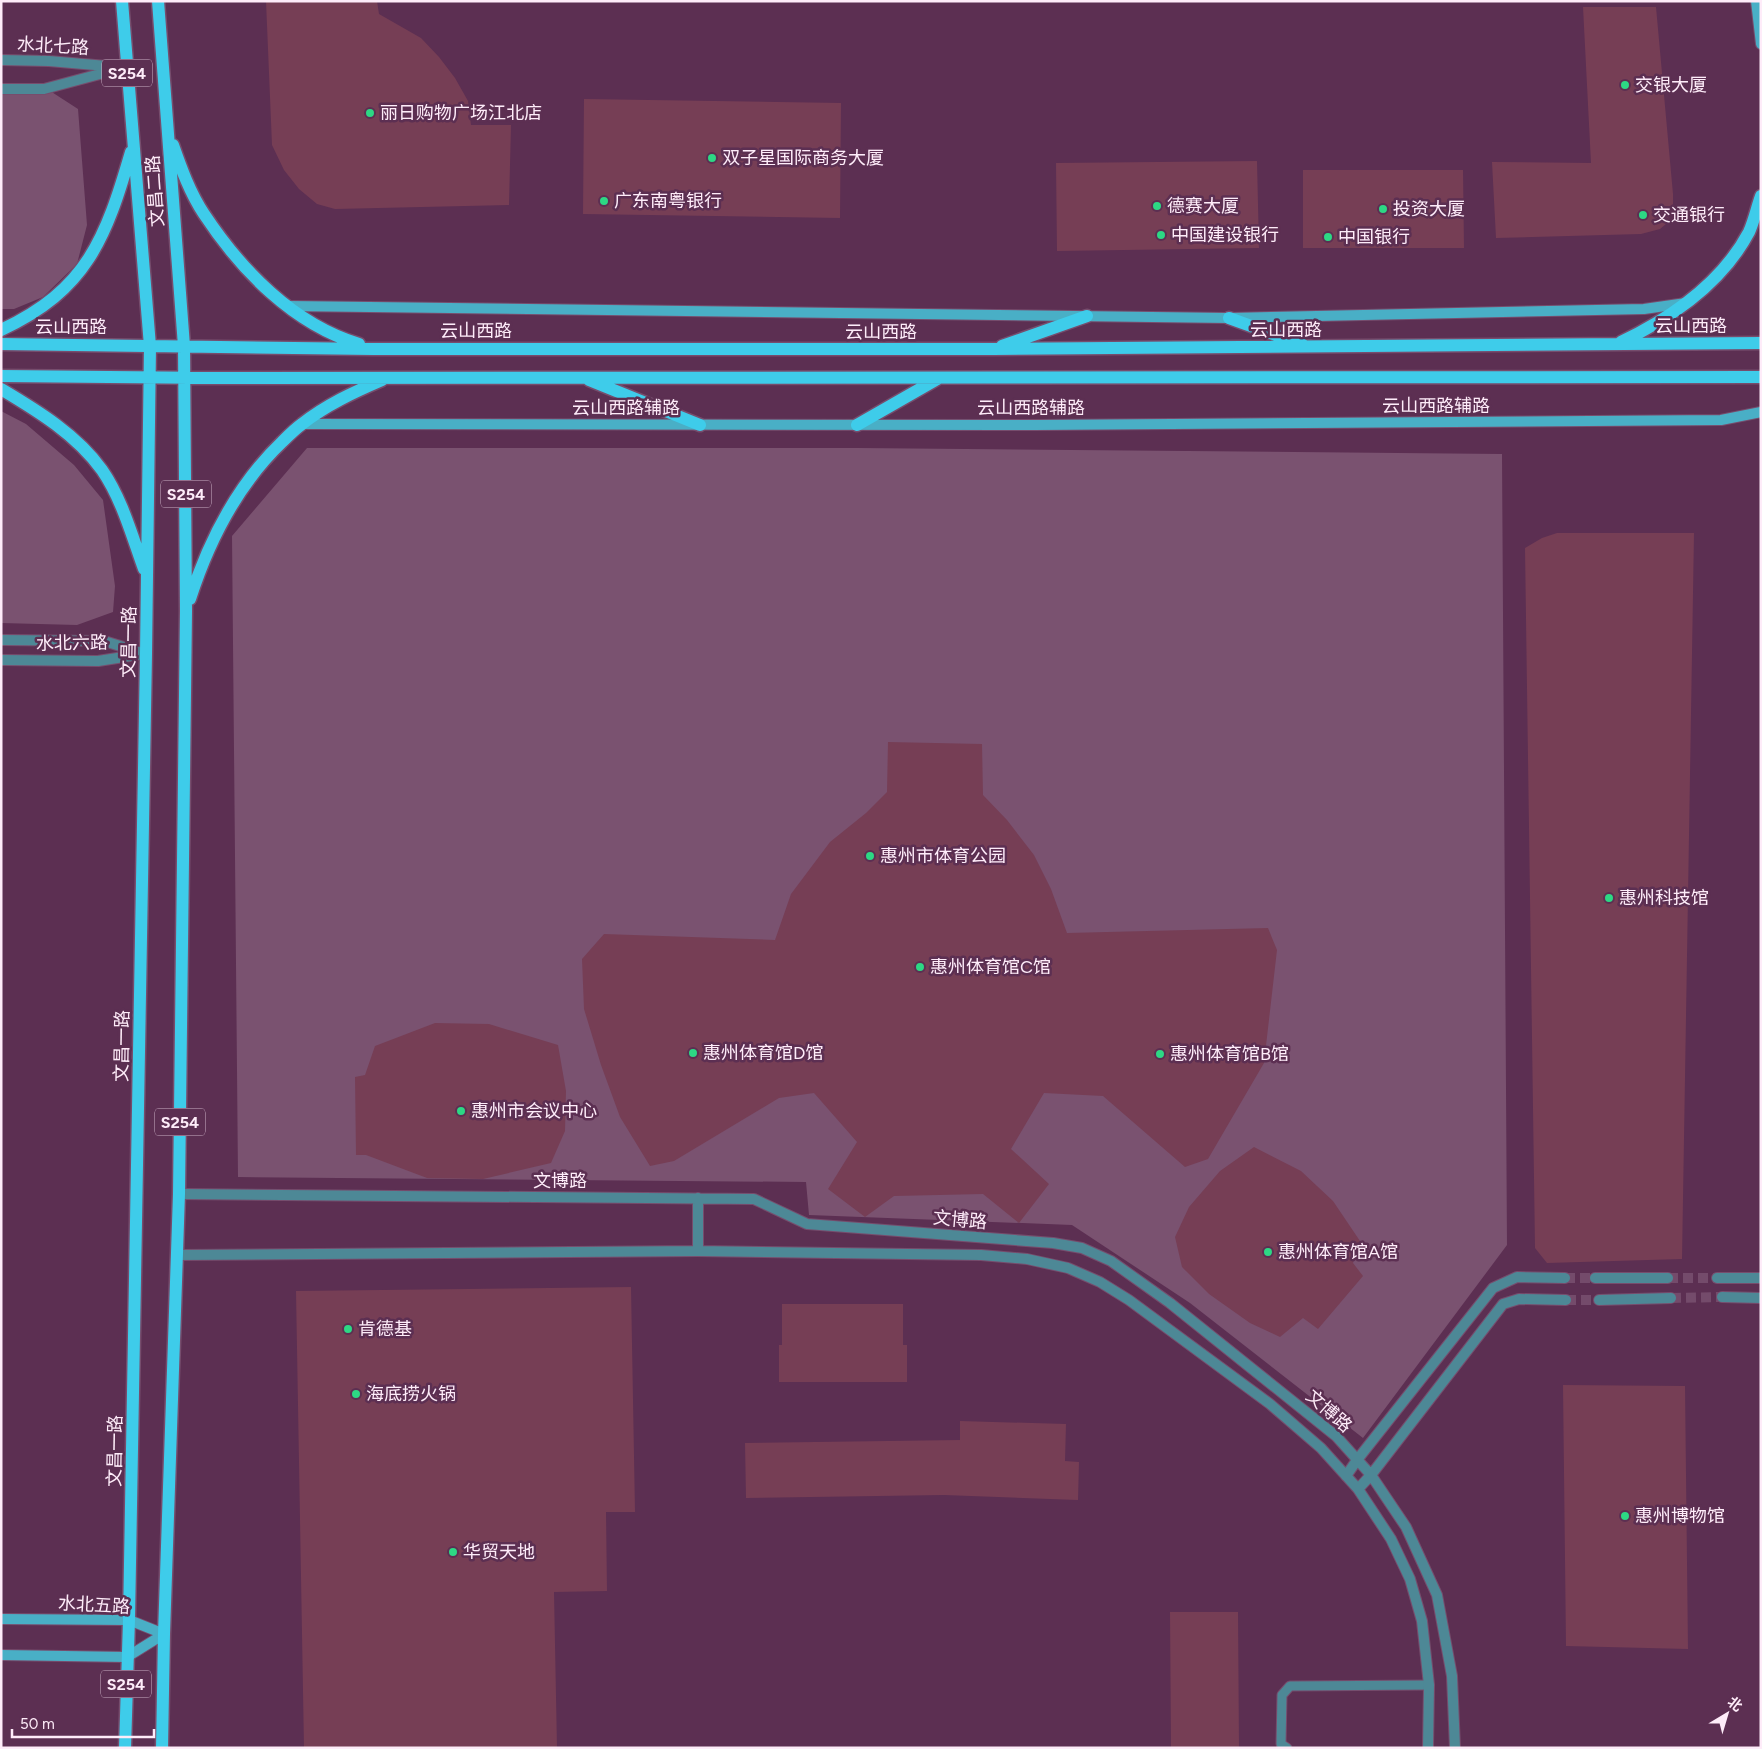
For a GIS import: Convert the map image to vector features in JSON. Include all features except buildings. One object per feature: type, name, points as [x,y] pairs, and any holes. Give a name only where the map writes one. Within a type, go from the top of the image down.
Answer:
[{"type":"main road","name":"文昌二路","points":[[122,1],[150,346]]},
{"type":"main road","name":"文昌二路","points":[[158,1],[185,378]]},
{"type":"main road","points":[[1756,1],[1761,44]]},
{"type":"main road","points":[[168,130],[184,176],[203,213],[230,249],[260,282],[312,324],[341,339],[373,348]]},
{"type":"main road","points":[[1,330],[24,320],[49,302],[76,278],[96,249],[110,219],[134,145]]},
{"type":"main road","points":[[1617,344],[1646,330],[1686,303],[1711,281],[1734,256],[1749,231],[1761,196]]},
{"type":"main road","points":[[288,306],[1229,318],[1644,309],[1686,303]]},
{"type":"main road","points":[[993,349],[1087,316]]},
{"type":"main road","points":[[1229,318],[1313,348]]},
{"type":"main road","name":"云山西路","points":[[1,344],[373,348],[993,349],[1761,344]]},
{"type":"main road","name":"文昌一路","points":[[125,1748],[129,1620],[150,346]]},
{"type":"main road","points":[[1,376],[149,378],[1761,377]]},
{"type":"main road","points":[[857,425],[941,377]]},
{"type":"main road","name":"S254","points":[[162,1748],[179,1194],[186,611],[185,378]]},
{"type":"main road","points":[[186,611],[198,573],[214,537],[239,493],[265,458],[301,424],[342,399],[389,378]]},
{"type":"main road","points":[[582,378],[700,425]]},
{"type":"main road","points":[[1,389],[54,423],[79,444],[101,470],[115,494],[147,576]]},
{"type":"main road","name":"云山西路辅路","points":[[301,424],[857,425],[1721,420],[1761,412]]},
{"type":"main road","name":"水北五路","points":[[1,1619],[129,1620],[164,1634]]},
{"type":"main road","points":[[1,1655],[127,1658],[164,1634]]},
{"type":"street","name":"水北七路","points":[[1,60],[49,61],[126,67]]},
{"type":"street","name":"水北七路","points":[[1,88],[44,90],[126,67]]},
{"type":"street","name":"水北六路","points":[[1,640],[104,642],[146,654]]},
{"type":"street","name":"水北六路","points":[[1,660],[98,661],[146,654]]},
{"type":"street","name":"文博路","points":[[179,1194],[754,1199],[807,1224],[1053,1243],[1082,1248],[1111,1261],[1170,1303],[1336,1436],[1371,1475],[1406,1527],[1437,1595],[1452,1676],[1455,1748]]},
{"type":"street","points":[[698,1198],[698,1251]]},
{"type":"street","name":"文博路","points":[[177,1255],[698,1251],[980,1255],[1027,1259],[1068,1268],[1100,1282],[1129,1300],[1270,1404],[1321,1448],[1358,1489],[1391,1539],[1410,1579],[1422,1621],[1429,1685],[1428,1748]]},
{"type":"street","points":[[1346,1476],[1494,1288],[1516,1277],[1565,1278]]},
{"type":"street","points":[[1595,1278],[1668,1278]]},
{"type":"street","points":[[1717,1278],[1761,1278]]},
{"type":"street","points":[[1722,1297],[1761,1298]]},
{"type":"street","points":[[1599,1300],[1671,1298]]},
{"type":"street","points":[[1358,1489],[1371,1475],[1503,1304],[1519,1299],[1566,1300]]},
{"type":"lane","points":[[1287,1748],[1281,1744],[1282,1695],[1290,1686],[1429,1685]]},
{"type":"shaded area","points":[[1,86],[44,87],[78,109],[87,225],[77,264],[43,297],[14,309],[1,309]]},
{"type":"shaded area","points":[[1,411],[26,424],[74,465],[103,500],[115,586],[113,612],[77,625],[1,623]]},
{"type":"shaded area","name":"惠州市体育公园","points":[[307,448],[859,448],[1502,454],[1507,1245],[1363,1438],[1190,1303],[1072,1225],[809,1215],[806,1182],[238,1177],[232,536]]},
{"type":"tunnel","points":[[1565,1278],[1595,1278]]},
{"type":"tunnel","points":[[1668,1278],[1717,1278]]},
{"type":"tunnel","points":[[1671,1298],[1722,1297]]},
{"type":"tunnel","points":[[1566,1300],[1599,1300]]},
{"type":"place","name":"交银大厦","points":[[1625,85]]},
{"type":"place","name":"丽日购物广场江北店","points":[[370,113]]},
{"type":"place","name":"双子星国际商务大厦","points":[[712,158]]},
{"type":"place","name":"广东南粤银行","points":[[604,201]]},
{"type":"place","name":"德赛大厦","points":[[1157,206]]},
{"type":"place","name":"投资大厦","points":[[1383,209]]},
{"type":"place","name":"交通银行","points":[[1643,215]]},
{"type":"place","name":"中国建设银行","points":[[1161,235]]},
{"type":"place","name":"中国银行","points":[[1328,237]]},
{"type":"place","name":"惠州市体育公园","points":[[870,856]]},
{"type":"place","name":"惠州科技馆","points":[[1609,898]]},
{"type":"place","name":"惠州体育馆C馆","points":[[920,967]]},
{"type":"place","name":"惠州体育馆D馆","points":[[693,1053]]},
{"type":"place","name":"惠州体育馆B馆","points":[[1160,1054]]},
{"type":"place","name":"惠州市会议中心","points":[[461,1111]]},
{"type":"place","name":"惠州体育馆A馆","points":[[1268,1252]]},
{"type":"place","name":"肯德基","points":[[348,1329]]},
{"type":"place","name":"海底捞火锅","points":[[356,1394]]},
{"type":"place","name":"惠州博物馆","points":[[1625,1516]]},
{"type":"place","name":"华贸天地","points":[[453,1552]]}]
